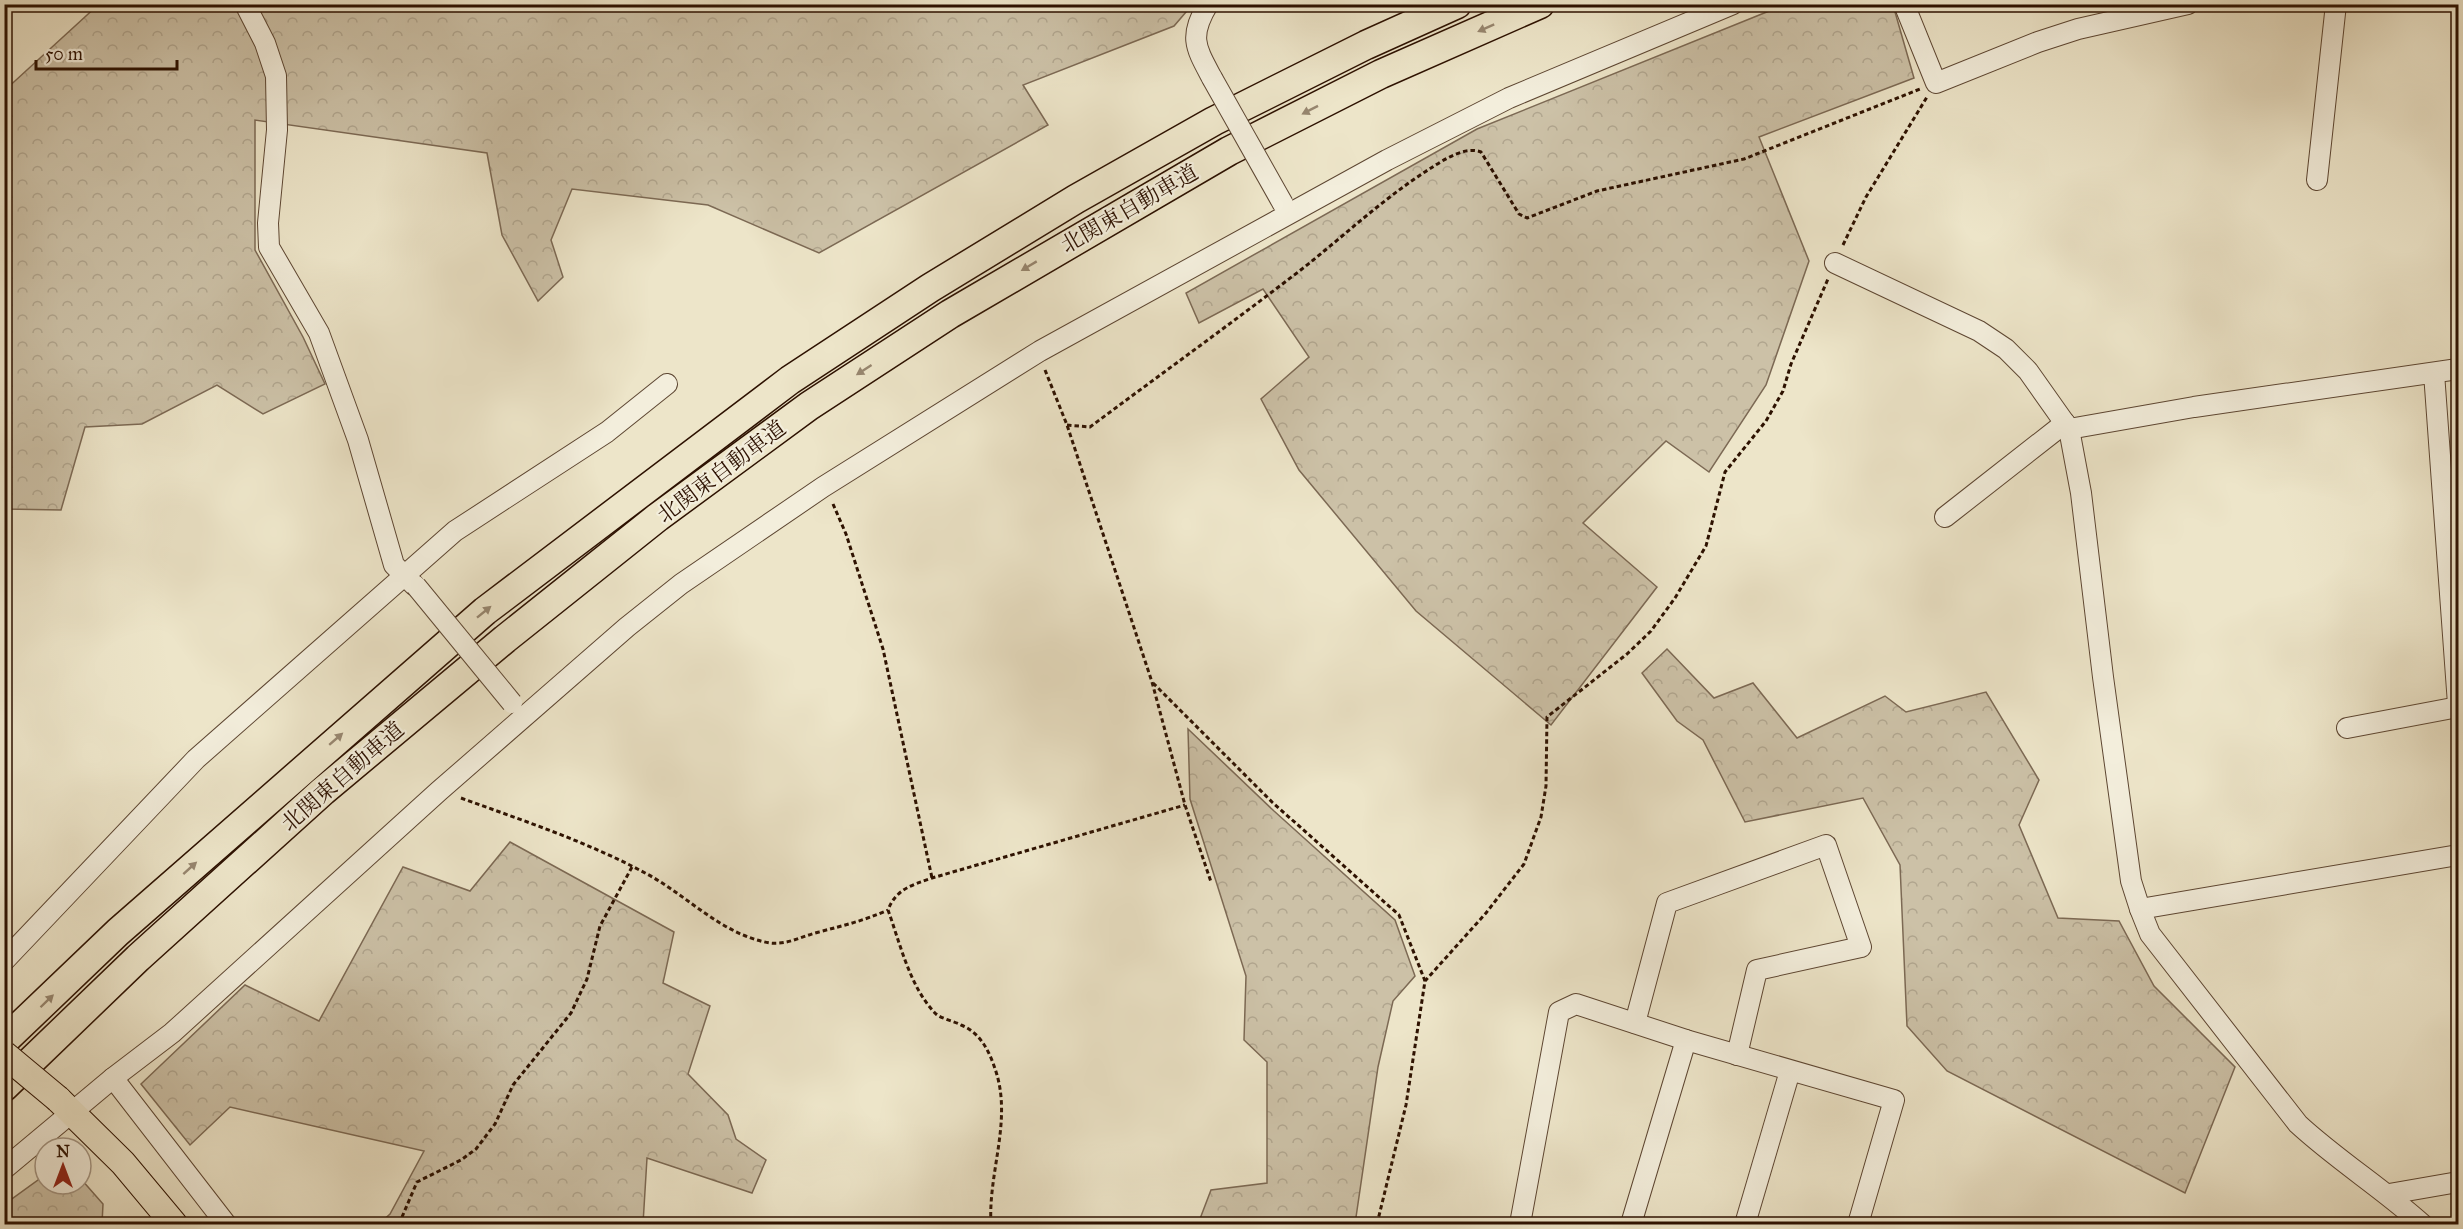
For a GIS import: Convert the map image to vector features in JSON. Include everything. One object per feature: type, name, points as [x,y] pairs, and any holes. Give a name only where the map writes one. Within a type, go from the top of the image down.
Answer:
[{"type":"highway","name":"北関東自動車道","points":[[4,1041],[118,932],[485,610],[790,380],[939,282],[1076,199],[1204,126],[1366,45],[1457,4]]},
{"type":"highway","name":"北関東自動車道","points":[[4,1087],[138,958],[323,791],[505,639],[640,531],[809,406],[950,314],[1229,151],[1381,74],[1540,4]]},
{"type":"main road","points":[[4,1054],[66,1106],[123,1163],[174,1224]]},
{"type":"street","points":[[245,4],[261,34],[276,76],[277,130],[268,224],[270,247],[320,333],[358,440],[394,565],[518,709]]},
{"type":"street","points":[[1208,4],[1199,19],[1195,46],[1286,209]]},
{"type":"street","points":[[4,1169],[66,1106],[113,1078],[172,1033],[439,791],[518,709],[681,584],[823,487],[1040,351],[1286,209],[1509,98],[1733,4]]},
{"type":"street","points":[[1904,4],[1936,83],[2038,42],[2078,29],[2188,4]]},
{"type":"street","points":[[2317,180],[2336,4]]},
{"type":"street","points":[[1835,263],[1979,331],[2006,349],[2028,370],[2067,426],[2081,493],[2131,881],[2140,909],[2157,943],[2298,1124],[2325,1149],[2389,1194],[2422,1224]]},
{"type":"street","points":[[1945,517],[2067,426],[2458,369]]},
{"type":"street","points":[[2347,728],[2458,705],[2434,373]]},
{"type":"street","points":[[4,961],[196,759],[410,581],[455,531],[607,432],[667,384]]},
{"type":"street","points":[[1635,1023],[1667,903],[1826,845],[1861,946],[1757,970],[1737,1055]]},
{"type":"street","points":[[2140,909],[2458,855]]},
{"type":"street","points":[[1520,1224],[1559,1012],[1576,1004],[1686,1040],[1894,1101],[1858,1224]]},
{"type":"street","points":[[1631,1224],[1686,1040]]},
{"type":"street","points":[[1745,1224],[1790,1071]]},
{"type":"street","points":[[113,1078],[226,1224]]},
{"type":"street","points":[[2389,1194],[2458,1182]]},
{"type":"path","points":[[1425,981],[1486,913],[1524,864],[1540,817],[1544,796],[1547,717],[1599,678],[1650,631],[1694,569],[1706,546],[1725,472],[1766,421],[1783,391],[1791,364],[1866,197],[1936,83]]},
{"type":"path","points":[[1067,425],[1090,427],[1266,297],[1376,208],[1432,168],[1462,152],[1473,149],[1481,152],[1519,214],[1527,218],[1597,191],[1744,159],[1936,83]]},
{"type":"path","points":[[1040,351],[1049,381],[1067,425],[1152,682],[1185,805],[1211,882]]},
{"type":"path","points":[[823,487],[846,534],[883,649],[932,878]]},
{"type":"path","points":[[1152,682],[1272,802],[1399,915],[1425,981],[1406,1106],[1377,1224]]},
{"type":"path","points":[[439,791],[575,839],[649,874],[725,927],[769,942],[785,943],[818,932],[856,924],[888,910]]},
{"type":"path","points":[[991,1224],[990,1204],[1002,1117],[997,1075],[983,1042],[974,1031],[938,1015],[930,1006],[904,955],[888,910],[892,899],[903,889],[932,878],[1185,805]]},
{"type":"path","points":[[399,1224],[417,1182],[461,1160],[476,1149],[495,1124],[513,1085],[571,1013],[586,979],[600,926],[632,867]]},
{"type":"green space","points":[[98,5],[1192,5],[1174,26],[1023,85],[1048,125],[819,253],[708,205],[572,189],[551,240],[563,277],[538,301],[502,235],[487,153],[255,120],[255,250],[303,337],[325,384],[263,414],[217,385],[142,424],[85,427],[61,510],[5,509],[4,91]]},
{"type":"green space","points":[[1784,5],[1893,5],[1914,78],[1759,137],[1809,261],[1766,385],[1709,472],[1666,441],[1583,523],[1657,587],[1551,725],[1416,611],[1299,470],[1261,399],[1309,357],[1263,289],[1199,323],[1186,293],[1477,129]]},
{"type":"green space","points":[[1667,649],[1714,698],[1753,683],[1797,738],[1885,696],[1906,712],[1986,692],[2039,780],[2019,825],[2058,918],[2119,921],[2154,986],[2235,1067],[2185,1193],[1947,1071],[1907,1026],[1900,865],[1863,798],[1745,822],[1703,740],[1677,721],[1642,673]]},
{"type":"green space","points":[[1188,729],[1274,811],[1395,920],[1415,976],[1393,1001],[1378,1067],[1355,1224],[1198,1224],[1211,1190],[1267,1183],[1267,1062],[1244,1040],[1246,976],[1190,799]]},
{"type":"green space","points":[[510,842],[674,932],[663,983],[710,1006],[688,1074],[728,1115],[736,1139],[766,1160],[752,1193],[647,1158],[643,1224],[379,1224],[390,1214],[424,1151],[230,1107],[190,1145],[141,1084],[245,985],[319,1021],[403,867],[470,891]]},
{"type":"green space","points":[[33,1184],[33,1196],[93,1196],[93,1193],[103,1204],[102,1224],[5,1224],[5,1204]]}]
